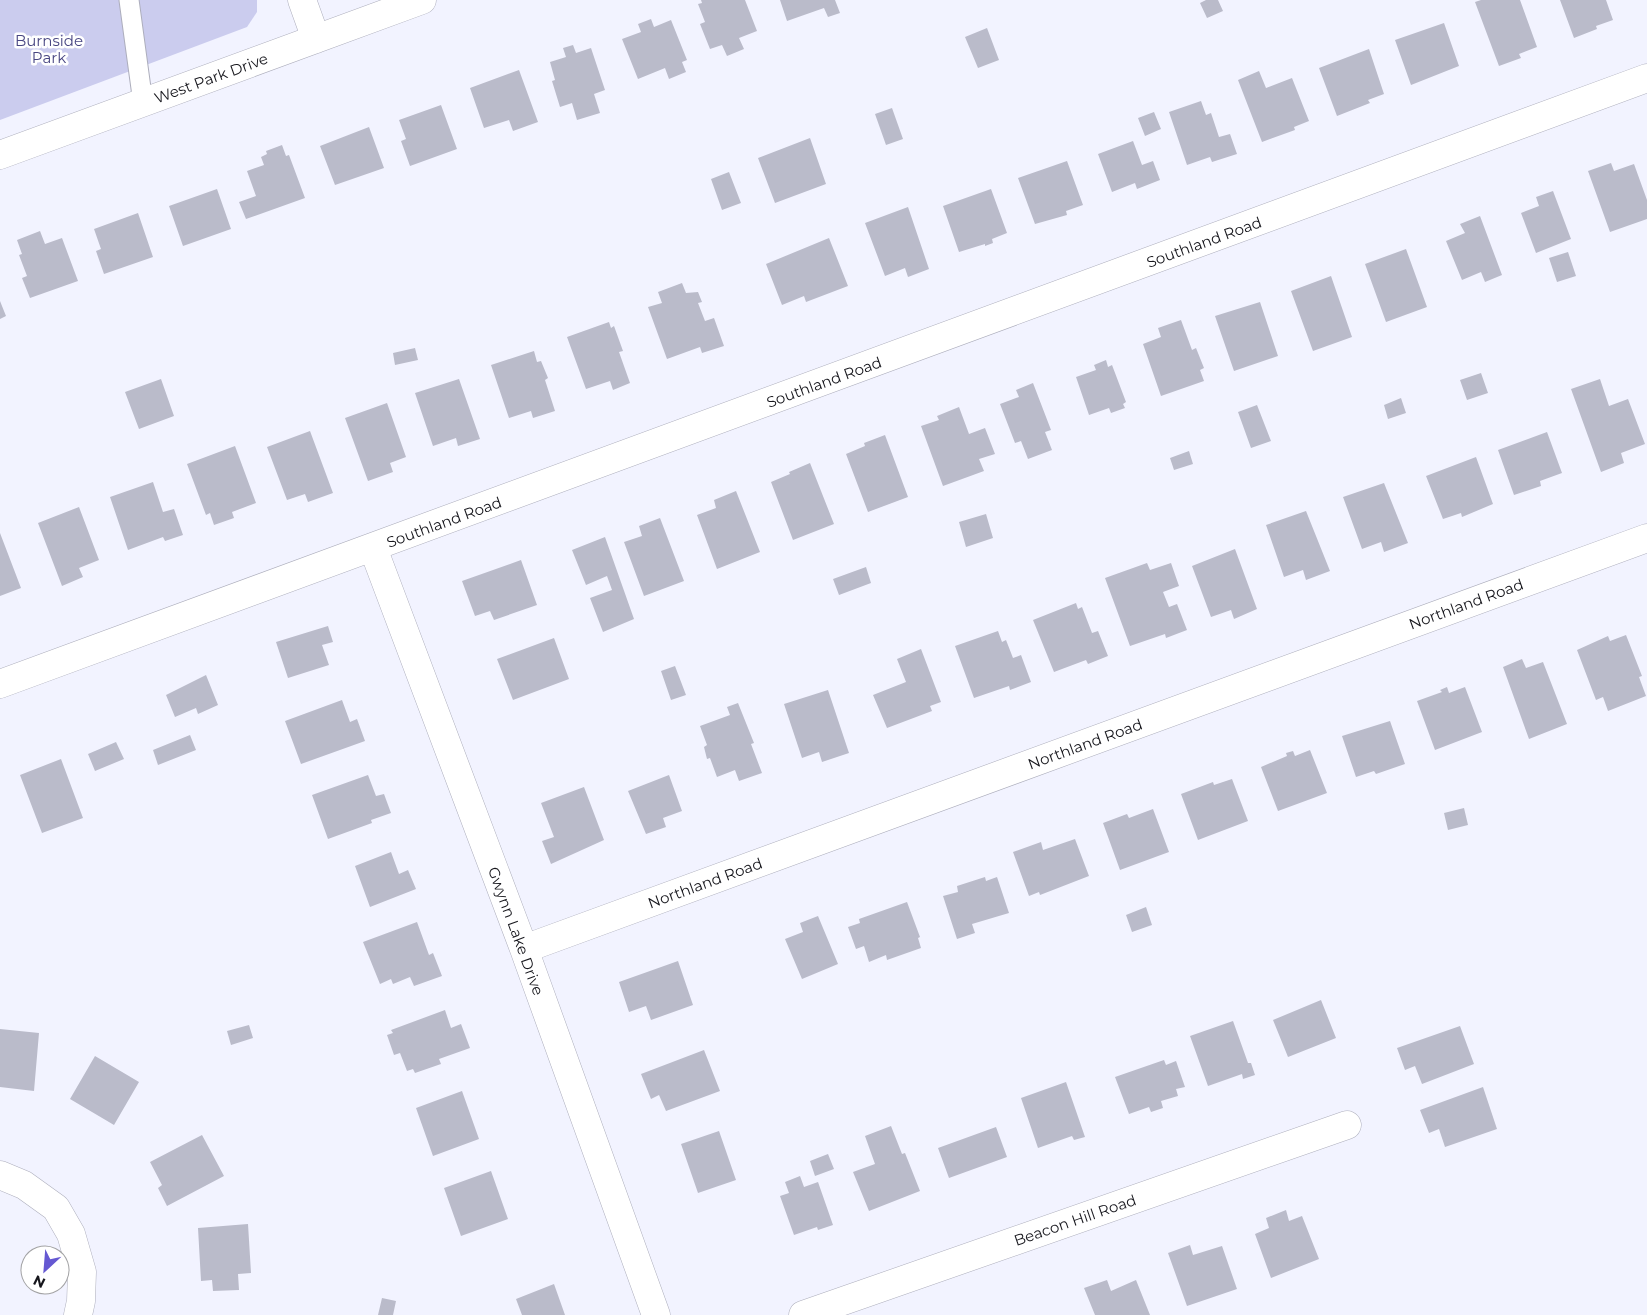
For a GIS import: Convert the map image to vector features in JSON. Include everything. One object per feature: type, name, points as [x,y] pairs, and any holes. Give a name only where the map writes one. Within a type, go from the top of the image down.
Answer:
[{"type":"street","points":[[302,0],[316,38]]},
{"type":"street","name":"West Park Drive","points":[[0,155],[422,0]]},
{"type":"street","name":"Southland Road","points":[[0,684],[1647,78]]},
{"type":"street","name":"Northland Road","points":[[524,949],[1647,538]]},
{"type":"street","name":"Gwynn Lake Drive","points":[[373,548],[524,949],[656,1315]]},
{"type":"street","name":"Beacon Hill Road","points":[[803,1315],[1346,1125]]},
{"type":"street","points":[[0,1175],[24,1185],[56,1208],[71,1234],[82,1272],[81,1301],[78,1315]]},
{"type":"lane","points":[[129,0],[143,103]]},
{"type":"green space","name":"Burnside Park","points":[[0,0],[257,0],[257,12],[247,27],[0,120]]},
{"type":"building","points":[[701,0],[745,0],[757,31],[739,38],[744,49],[727,56],[722,45],[710,49],[700,24],[705,22],[698,4],[702,3]]},
{"type":"building","points":[[780,0],[835,0],[840,13],[828,17],[824,8],[787,21]]},
{"type":"building","points":[[1206,0],[1218,0],[1223,11],[1207,18],[1200,3]]},
{"type":"building","points":[[1481,0],[1520,0],[1537,47],[1519,54],[1521,58],[1499,66],[1475,2]]},
{"type":"building","points":[[1560,0],[1606,0],[1613,20],[1596,26],[1597,29],[1574,38]]},
{"type":"building","points":[[651,19],[654,27],[671,20],[687,60],[682,62],[686,72],[669,79],[665,68],[638,79],[622,39],[641,32],[638,24]]},
{"type":"building","points":[[1444,23],[1459,66],[1411,85],[1395,40]]},
{"type":"building","points":[[987,28],[999,60],[978,68],[965,37]]},
{"type":"building","points":[[573,45],[576,53],[591,48],[605,90],[594,94],[600,113],[577,120],[572,103],[560,107],[552,81],[555,80],[550,62],[566,57],[563,48]]},
{"type":"building","points":[[1369,49],[1384,94],[1368,100],[1370,103],[1337,116],[1319,68]]},
{"type":"building","points":[[519,70],[538,122],[513,131],[509,120],[484,128],[470,88]]},
{"type":"building","points":[[1259,71],[1266,88],[1292,78],[1309,121],[1294,127],[1295,130],[1262,142],[1238,80]]},
{"type":"building","points":[[1201,101],[1206,115],[1211,113],[1219,137],[1230,134],[1237,154],[1212,162],[1210,157],[1187,165],[1169,112]]},
{"type":"building","points":[[441,105],[457,149],[410,166],[401,141],[406,139],[399,120]]},
{"type":"building","points":[[892,108],[903,139],[886,145],[875,114]]},
{"type":"building","points":[[1154,112],[1161,129],[1145,136],[1138,118]]},
{"type":"building","points":[[369,127],[384,168],[335,185],[320,146]]},
{"type":"building","points":[[810,138],[826,184],[775,203],[758,158]]},
{"type":"building","points":[[1133,141],[1142,165],[1153,161],[1160,180],[1137,189],[1135,183],[1112,192],[1098,154]]},
{"type":"building","points":[[282,145],[286,156],[289,155],[305,198],[246,219],[239,202],[256,196],[247,171],[264,165],[261,157],[267,154],[266,151]]},
{"type":"building","points":[[1067,161],[1083,205],[1066,211],[1067,215],[1035,224],[1018,178]]},
{"type":"building","points":[[1611,163],[1614,171],[1634,164],[1647,200],[1647,219],[1610,232],[1588,171]]},
{"type":"building","points":[[729,172],[741,203],[722,210],[711,179]]},
{"type":"building","points":[[217,189],[231,229],[183,246],[169,206]]},
{"type":"building","points":[[991,189],[1007,233],[992,239],[993,243],[959,252],[943,206]]},
{"type":"building","points":[[1553,191],[1571,239],[1536,253],[1521,213],[1539,206],[1536,197]]},
{"type":"building","points":[[908,207],[929,269],[908,277],[905,268],[885,276],[865,223]]},
{"type":"building","points":[[138,213],[153,257],[104,274],[96,251],[101,249],[94,229]]},
{"type":"building","points":[[1480,216],[1502,275],[1485,282],[1481,272],[1462,280],[1446,241],[1465,233],[1460,224]]},
{"type":"building","points":[[40,231],[45,244],[62,238],[78,281],[30,298],[22,278],[27,276],[19,255],[22,254],[17,240]]},
{"type":"building","points":[[829,238],[848,286],[806,302],[804,296],[782,305],[766,264]]},
{"type":"building","points":[[1406,249],[1427,307],[1386,322],[1365,264]]},
{"type":"building","points":[[1568,252],[1576,276],[1557,282],[1549,258]]},
{"type":"building","points":[[1331,276],[1352,337],[1313,351],[1291,291]]},
{"type":"building","points":[[682,283],[686,293],[698,292],[702,302],[698,303],[705,321],[714,318],[724,346],[702,353],[700,347],[667,359],[648,307],[662,303],[658,292]]},
{"type":"building","points":[[0,301],[6,316],[0,319]]},
{"type":"building","points":[[1260,302],[1278,356],[1234,371],[1215,316]]},
{"type":"building","points":[[1181,320],[1192,350],[1196,348],[1204,368],[1200,370],[1204,381],[1161,396],[1143,344],[1161,337],[1158,328]]},
{"type":"building","points":[[609,322],[611,328],[614,326],[623,351],[619,352],[630,383],[613,390],[610,381],[586,389],[567,337]]},
{"type":"building","points":[[415,348],[418,360],[395,365],[393,353]]},
{"type":"building","points":[[534,351],[537,362],[541,361],[548,378],[545,380],[555,411],[533,418],[531,411],[509,418],[491,365]]},
{"type":"building","points":[[1106,360],[1108,367],[1112,365],[1126,402],[1123,404],[1125,408],[1111,413],[1109,408],[1089,415],[1076,377],[1096,370],[1094,365]]},
{"type":"building","points":[[1481,373],[1488,393],[1467,400],[1460,380]]},
{"type":"building","points":[[161,379],[174,416],[139,429],[125,392]]},
{"type":"building","points":[[459,379],[480,439],[458,446],[456,438],[433,446],[415,393]]},
{"type":"building","points":[[1600,379],[1609,406],[1628,399],[1645,444],[1621,453],[1624,463],[1601,472],[1571,389]]},
{"type":"building","points":[[1033,383],[1051,430],[1045,432],[1052,450],[1028,459],[1021,441],[1015,443],[1000,404],[1019,397],[1016,390]]},
{"type":"building","points":[[1401,398],[1406,413],[1388,419],[1384,405]]},
{"type":"building","points":[[387,403],[406,457],[390,463],[393,472],[368,481],[345,418]]},
{"type":"building","points":[[1257,405],[1271,441],[1251,448],[1238,412]]},
{"type":"building","points":[[959,407],[969,434],[985,428],[995,454],[979,459],[984,471],[943,486],[921,426],[939,420],[937,416]]},
{"type":"building","points":[[310,431],[333,493],[308,502],[305,494],[287,500],[267,447]]},
{"type":"building","points":[[1547,432],[1562,473],[1540,481],[1541,486],[1514,495],[1498,450]]},
{"type":"building","points":[[885,435],[908,497],[868,512],[846,454],[865,446],[864,443]]},
{"type":"building","points":[[235,446],[256,503],[232,512],[234,518],[214,525],[210,513],[206,515],[187,464]]},
{"type":"building","points":[[1189,451],[1193,464],[1174,470],[1170,458]]},
{"type":"building","points":[[1476,457],[1493,504],[1462,517],[1461,513],[1443,519],[1426,476]]},
{"type":"building","points":[[810,463],[834,524],[793,540],[771,482]]},
{"type":"building","points":[[153,482],[163,512],[174,509],[183,535],[165,541],[163,537],[128,550],[110,497]]},
{"type":"building","points":[[1384,483],[1408,543],[1384,552],[1381,542],[1362,549],[1343,497]]},
{"type":"building","points":[[736,491],[760,552],[717,569],[697,515],[716,508],[714,500]]},
{"type":"building","points":[[79,507],[99,560],[79,568],[83,577],[62,586],[38,523]]},
{"type":"building","points":[[1306,511],[1330,571],[1306,580],[1303,570],[1284,577],[1266,525]]},
{"type":"building","points":[[986,514],[993,538],[966,547],[959,522]]},
{"type":"building","points":[[660,518],[684,581],[644,596],[624,542],[642,536],[639,526]]},
{"type":"building","points":[[0,533],[21,588],[0,596]]},
{"type":"building","points":[[605,537],[634,619],[603,632],[590,598],[612,590],[607,576],[586,585],[572,550]]},
{"type":"building","points":[[1235,549],[1257,609],[1234,619],[1231,610],[1211,617],[1192,566]]},
{"type":"building","points":[[521,560],[537,605],[494,620],[490,611],[475,616],[462,581]]},
{"type":"building","points":[[1147,563],[1150,570],[1171,563],[1179,586],[1163,592],[1169,607],[1177,604],[1187,630],[1166,638],[1165,634],[1130,646],[1105,578]]},
{"type":"building","points":[[866,567],[871,583],[839,595],[833,579]]},
{"type":"building","points":[[1076,603],[1078,609],[1082,607],[1092,633],[1098,631],[1108,656],[1088,664],[1086,660],[1054,672],[1033,620]]},
{"type":"building","points":[[328,626],[333,642],[322,645],[329,665],[288,678],[276,642]]},
{"type":"building","points":[[998,631],[1002,642],[1006,640],[1013,658],[1021,655],[1031,682],[1010,690],[1009,686],[974,698],[955,646]]},
{"type":"building","points":[[1626,635],[1642,676],[1639,677],[1646,696],[1608,711],[1603,697],[1596,700],[1577,650],[1608,636],[1610,641]]},
{"type":"building","points":[[554,638],[569,679],[513,700],[497,659]]},
{"type":"building","points":[[921,649],[941,702],[930,706],[932,711],[887,728],[873,695],[906,682],[897,659]]},
{"type":"building","points":[[1522,659],[1526,668],[1543,662],[1567,724],[1529,739],[1503,667]]},
{"type":"building","points":[[675,666],[686,695],[671,700],[661,671]]},
{"type":"building","points":[[206,675],[218,705],[198,714],[196,708],[175,717],[166,695]]},
{"type":"building","points":[[1447,687],[1449,693],[1465,687],[1482,732],[1435,750],[1417,701],[1442,692],[1440,690]]},
{"type":"building","points":[[828,690],[849,753],[822,762],[819,752],[802,758],[784,704]]},
{"type":"building","points":[[342,700],[350,722],[357,719],[365,741],[301,764],[285,721]]},
{"type":"building","points":[[738,703],[754,743],[751,744],[762,773],[739,781],[735,770],[717,777],[710,758],[707,759],[704,747],[707,745],[700,726],[730,715],[727,707]]},
{"type":"building","points":[[1390,721],[1405,764],[1376,774],[1374,771],[1356,777],[1342,736]]},
{"type":"building","points":[[190,735],[196,750],[158,765],[153,750]]},
{"type":"building","points":[[116,742],[124,759],[95,771],[88,754]]},
{"type":"building","points":[[1310,750],[1327,793],[1278,811],[1261,767],[1287,756],[1286,753],[1293,751],[1295,756]]},
{"type":"building","points":[[61,759],[83,818],[42,833],[20,775]]},
{"type":"building","points":[[368,775],[376,796],[384,794],[391,813],[371,820],[372,823],[328,839],[312,795]]},
{"type":"building","points":[[669,775],[682,811],[663,818],[666,827],[646,834],[628,791]]},
{"type":"building","points":[[1232,779],[1248,821],[1198,840],[1181,794],[1213,782],[1214,785]]},
{"type":"building","points":[[584,787],[604,840],[551,864],[542,841],[554,837],[541,803]]},
{"type":"building","points":[[1464,808],[1468,825],[1448,830],[1444,813]]},
{"type":"building","points":[[1153,809],[1169,852],[1120,870],[1103,823],[1127,814],[1129,818]]},
{"type":"building","points":[[1075,839],[1089,876],[1040,895],[1039,892],[1029,896],[1013,852],[1041,842],[1043,850]]},
{"type":"building","points":[[391,852],[399,874],[408,870],[416,889],[370,907],[355,866]]},
{"type":"building","points":[[985,877],[986,881],[997,877],[1009,913],[972,924],[975,933],[957,939],[943,896],[958,892],[957,886]]},
{"type":"building","points":[[907,902],[920,937],[918,938],[921,948],[887,960],[886,955],[869,962],[864,946],[856,949],[848,927],[860,923],[859,919]]},
{"type":"building","points":[[1146,907],[1152,925],[1132,932],[1126,915]]},
{"type":"building","points":[[818,916],[838,964],[802,979],[785,939],[803,932],[800,923]]},
{"type":"building","points":[[417,922],[429,955],[433,953],[442,976],[414,986],[410,977],[393,984],[391,979],[380,984],[363,942]]},
{"type":"building","points":[[678,961],[693,1005],[651,1020],[646,1006],[629,1012],[619,982]]},
{"type":"building","points":[[1321,1000],[1336,1038],[1288,1057],[1273,1020]]},
{"type":"building","points":[[445,1010],[451,1028],[461,1024],[470,1048],[439,1059],[441,1064],[415,1073],[413,1069],[407,1071],[400,1053],[394,1055],[387,1035],[393,1033],[391,1030]]},
{"type":"building","points":[[1233,1021],[1248,1063],[1251,1063],[1255,1075],[1243,1079],[1242,1074],[1208,1086],[1190,1036]]},
{"type":"building","points":[[249,1025],[253,1038],[231,1045],[227,1031]]},
{"type":"building","points":[[1460,1026],[1474,1064],[1422,1084],[1415,1066],[1405,1070],[1397,1048]]},
{"type":"building","points":[[0,1029],[39,1033],[34,1091],[0,1087]]},
{"type":"building","points":[[704,1050],[720,1091],[666,1111],[659,1095],[651,1099],[641,1074]]},
{"type":"building","points":[[95,1056],[139,1082],[114,1125],[70,1099]]},
{"type":"building","points":[[1164,1060],[1166,1065],[1176,1061],[1185,1087],[1176,1089],[1178,1096],[1161,1101],[1163,1108],[1151,1112],[1149,1107],[1129,1114],[1115,1077]]},
{"type":"building","points":[[1066,1082],[1085,1137],[1074,1140],[1072,1136],[1038,1148],[1021,1098]]},
{"type":"building","points":[[1483,1087],[1497,1129],[1445,1147],[1439,1129],[1429,1133],[1420,1110]]},
{"type":"building","points":[[462,1091],[479,1139],[433,1156],[416,1108]]},
{"type":"building","points":[[891,1126],[902,1154],[905,1153],[920,1191],[869,1211],[853,1172],[875,1164],[865,1136]]},
{"type":"building","points":[[996,1127],[1007,1157],[949,1178],[938,1148]]},
{"type":"building","points":[[719,1131],[736,1180],[698,1193],[681,1144]]},
{"type":"building","points":[[202,1135],[224,1176],[167,1206],[158,1188],[162,1185],[150,1162]]},
{"type":"building","points":[[828,1154],[834,1169],[815,1176],[810,1161]]},
{"type":"building","points":[[491,1171],[508,1219],[461,1236],[444,1188]]},
{"type":"building","points":[[800,1176],[804,1187],[818,1182],[833,1225],[818,1230],[817,1227],[794,1235],[780,1196],[789,1193],[785,1182]]},
{"type":"building","points":[[1286,1210],[1289,1221],[1302,1216],[1319,1259],[1271,1278],[1255,1234],[1269,1228],[1266,1218]]},
{"type":"building","points":[[248,1224],[251,1273],[238,1274],[239,1290],[213,1291],[212,1280],[201,1281],[198,1228]]},
{"type":"building","points":[[1190,1245],[1193,1255],[1222,1246],[1237,1289],[1187,1306],[1168,1253]]},
{"type":"building","points":[[1107,1280],[1111,1291],[1136,1280],[1150,1315],[1095,1315],[1084,1288]]},
{"type":"building","points":[[554,1284],[565,1315],[522,1315],[516,1299]]},
{"type":"building","points":[[382,1298],[396,1301],[393,1315],[378,1315]]}]
